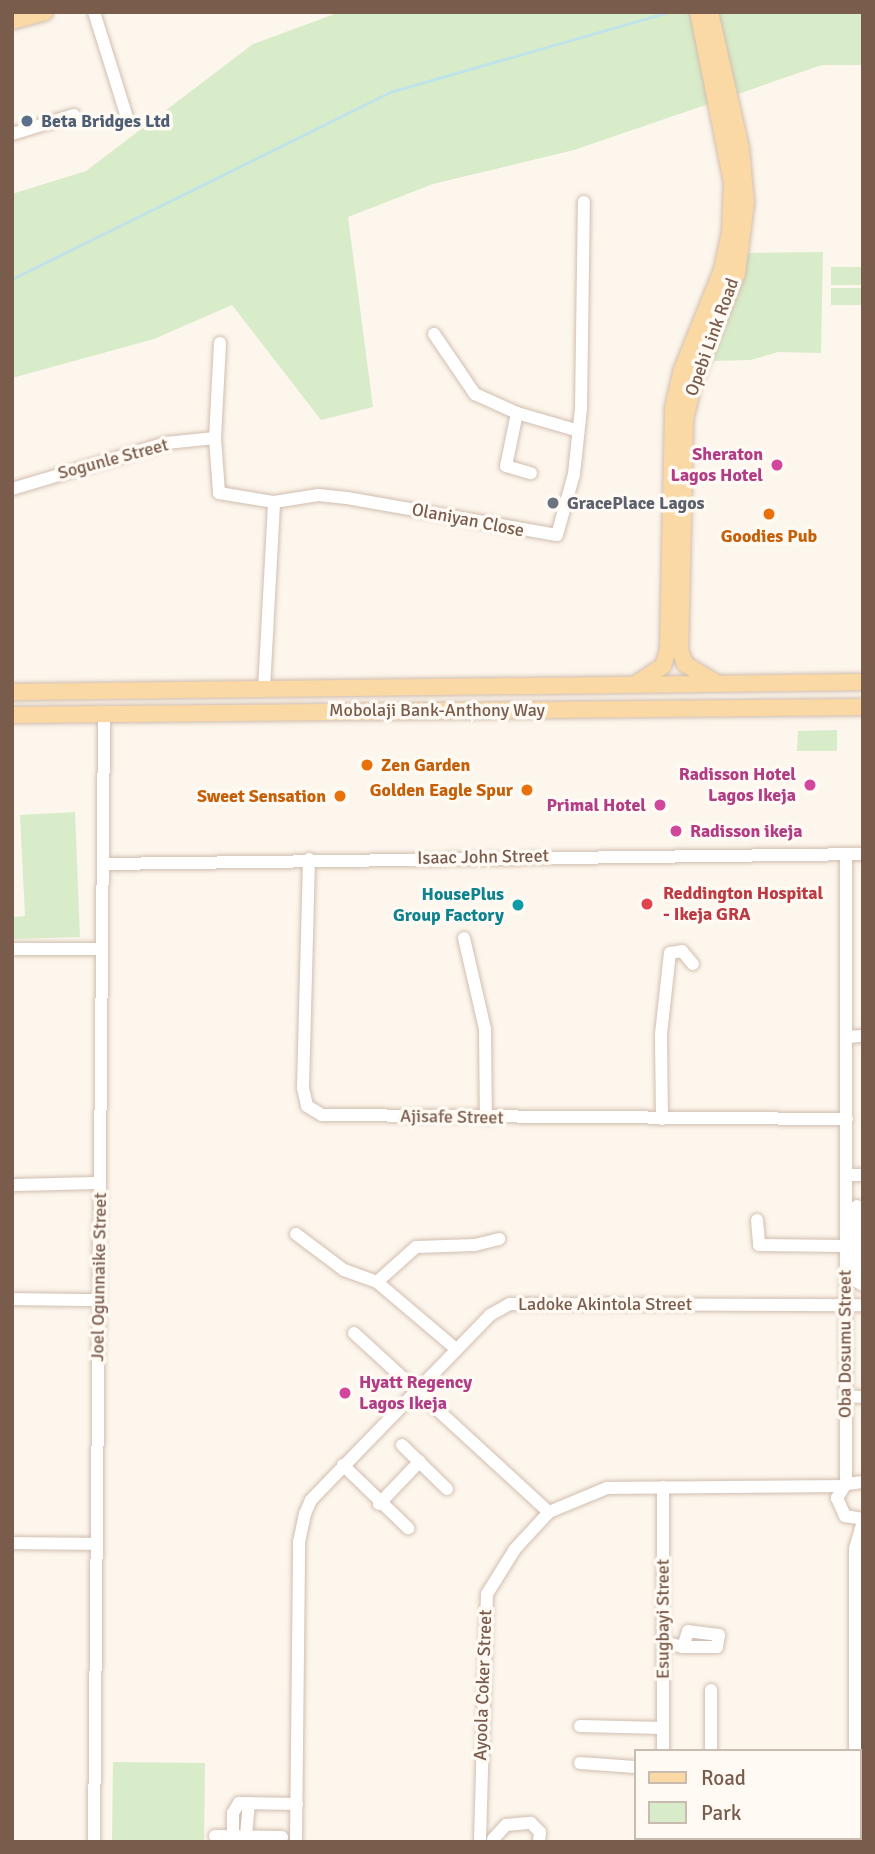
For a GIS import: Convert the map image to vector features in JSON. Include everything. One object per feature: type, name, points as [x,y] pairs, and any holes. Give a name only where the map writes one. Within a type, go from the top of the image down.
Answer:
[{"type":"main road","points":[[12,21],[45,12]]},
{"type":"main road","name":"Opebi Link Road","points":[[698,12],[746,203],[741,251],[688,400],[683,440],[680,650],[685,664],[697,674],[721,685]]},
{"type":"main road","name":"Opebi Link Road","points":[[631,685],[654,676],[663,666],[668,650],[673,408],[681,372],[727,253],[734,151],[710,12]]},
{"type":"main road","name":"Mobolaji Bank-Anthony Way","points":[[12,692],[863,682]]},
{"type":"main road","name":"Mobolaji Bank-Anthony Way","points":[[12,715],[104,712],[863,707]]},
{"type":"street","points":[[94,12],[127,117]]},
{"type":"street","points":[[12,134],[74,115]]},
{"type":"street","name":"Olaniyan Close","points":[[274,502],[318,495],[553,536],[561,529],[574,474],[575,430],[581,409],[585,321],[583,202]]},
{"type":"street","points":[[434,334],[465,384],[517,413],[575,430]]},
{"type":"street","points":[[220,343],[215,438],[219,493],[274,502],[264,689]]},
{"type":"street","points":[[517,413],[506,466],[531,473]]},
{"type":"street","name":"Sogunle Street","points":[[12,489],[166,443],[215,438]]},
{"type":"street","name":"Joel Ogunnaike Street","points":[[94,1842],[104,712]]},
{"type":"street","name":"Oba Dosumu Street","points":[[846,854],[847,1396],[844,1485],[838,1506],[845,1516],[855,1549]]},
{"type":"street","name":"Isaac John Street","points":[[103,864],[309,859],[863,854]]},
{"type":"street","name":"Ajisafe Street","points":[[309,859],[303,1088],[307,1106],[321,1115],[847,1119]]},
{"type":"street","points":[[464,938],[485,1029],[486,1118]]},
{"type":"street","points":[[12,949],[102,949]]},
{"type":"street","points":[[662,1119],[661,1034],[670,953],[682,951],[693,964]]},
{"type":"street","points":[[847,1037],[863,1036]]},
{"type":"street","points":[[847,1175],[863,1175]]},
{"type":"street","points":[[12,1185],[100,1183]]},
{"type":"street","points":[[857,1206],[858,1282],[863,1284]]},
{"type":"street","points":[[757,1220],[760,1245],[845,1246]]},
{"type":"street","points":[[296,1234],[344,1270],[377,1282],[456,1349]]},
{"type":"street","points":[[377,1282],[416,1247],[475,1245],[499,1239]]},
{"type":"street","points":[[12,1299],[99,1300]]},
{"type":"street","name":"Ladoke Akintola Street","points":[[296,1842],[300,1535],[311,1500],[490,1315],[510,1304],[863,1305]]},
{"type":"street","points":[[354,1333],[414,1391],[549,1512]]},
{"type":"street","points":[[847,1396],[863,1397]]},
{"type":"street","points":[[402,1446],[447,1489]]},
{"type":"street","points":[[845,1455],[863,1481]]},
{"type":"street","points":[[379,1504],[420,1461]]},
{"type":"street","points":[[343,1465],[379,1504],[408,1528]]},
{"type":"street","name":"Ayoola Coker Street","points":[[487,1841],[487,1594],[515,1549],[549,1512],[607,1488],[844,1485],[863,1481]]},
{"type":"street","name":"Esugbayi Street","points":[[663,1487],[663,1749]]},
{"type":"street","points":[[845,1516],[863,1520],[855,1549],[855,1749]]},
{"type":"street","points":[[12,1543],[97,1544]]},
{"type":"street","points":[[710,1749],[711,1690]]},
{"type":"street","points":[[580,1726],[663,1728]]},
{"type":"street","points":[[580,1763],[634,1767]]},
{"type":"street","points":[[240,1837],[249,1803],[297,1804]]},
{"type":"street","points":[[487,1841],[506,1825],[531,1823],[538,1827],[540,1842]]},
{"type":"street","points":[[215,1836],[282,1837]]},
{"type":"green space","points":[[340,12],[863,12],[863,65],[822,65],[574,150],[433,184],[348,217],[373,407],[321,420],[232,305],[154,339],[12,378],[12,194],[86,171],[253,44]]},
{"type":"green space","points":[[823,252],[821,353],[778,352],[751,360],[708,361],[732,308],[748,253]]},
{"type":"green space","points":[[831,267],[863,267],[863,285],[831,285]]},
{"type":"green space","points":[[831,288],[863,288],[863,305],[831,305]]},
{"type":"green space","points":[[837,730],[837,751],[797,751],[798,731]]},
{"type":"green space","points":[[75,812],[80,937],[12,939],[12,917],[25,916],[20,815]]},
{"type":"green space","points":[[113,1762],[205,1763],[204,1842],[112,1842]]},
{"type":"waterway","points":[[12,279],[390,92],[669,12]]},
{"type":"place","name":"Beta Bridges Ltd","points":[[27,121]]},
{"type":"place","name":"Sheraton Lagos Hotel","points":[[777,465]]},
{"type":"place","name":"GracePlace Lagos","points":[[553,503]]},
{"type":"place","name":"Goodies Pub","points":[[769,514]]},
{"type":"place","name":"Zen Garden","points":[[367,765]]},
{"type":"place","name":"Radisson Hotel Lagos Ikeja","points":[[810,785]]},
{"type":"place","name":"Golden Eagle Spur","points":[[527,790]]},
{"type":"place","name":"Sweet Sensation","points":[[340,796]]},
{"type":"place","name":"Primal Hotel","points":[[660,805]]},
{"type":"place","name":"Radisson ikeja","points":[[676,831]]},
{"type":"place","name":"Reddington Hospital - Ikeja GRA","points":[[647,904]]},
{"type":"place","name":"HousePlus Group Factory","points":[[518,905]]},
{"type":"place","name":"Hyatt Regency Lagos Ikeja","points":[[345,1393]]}]
